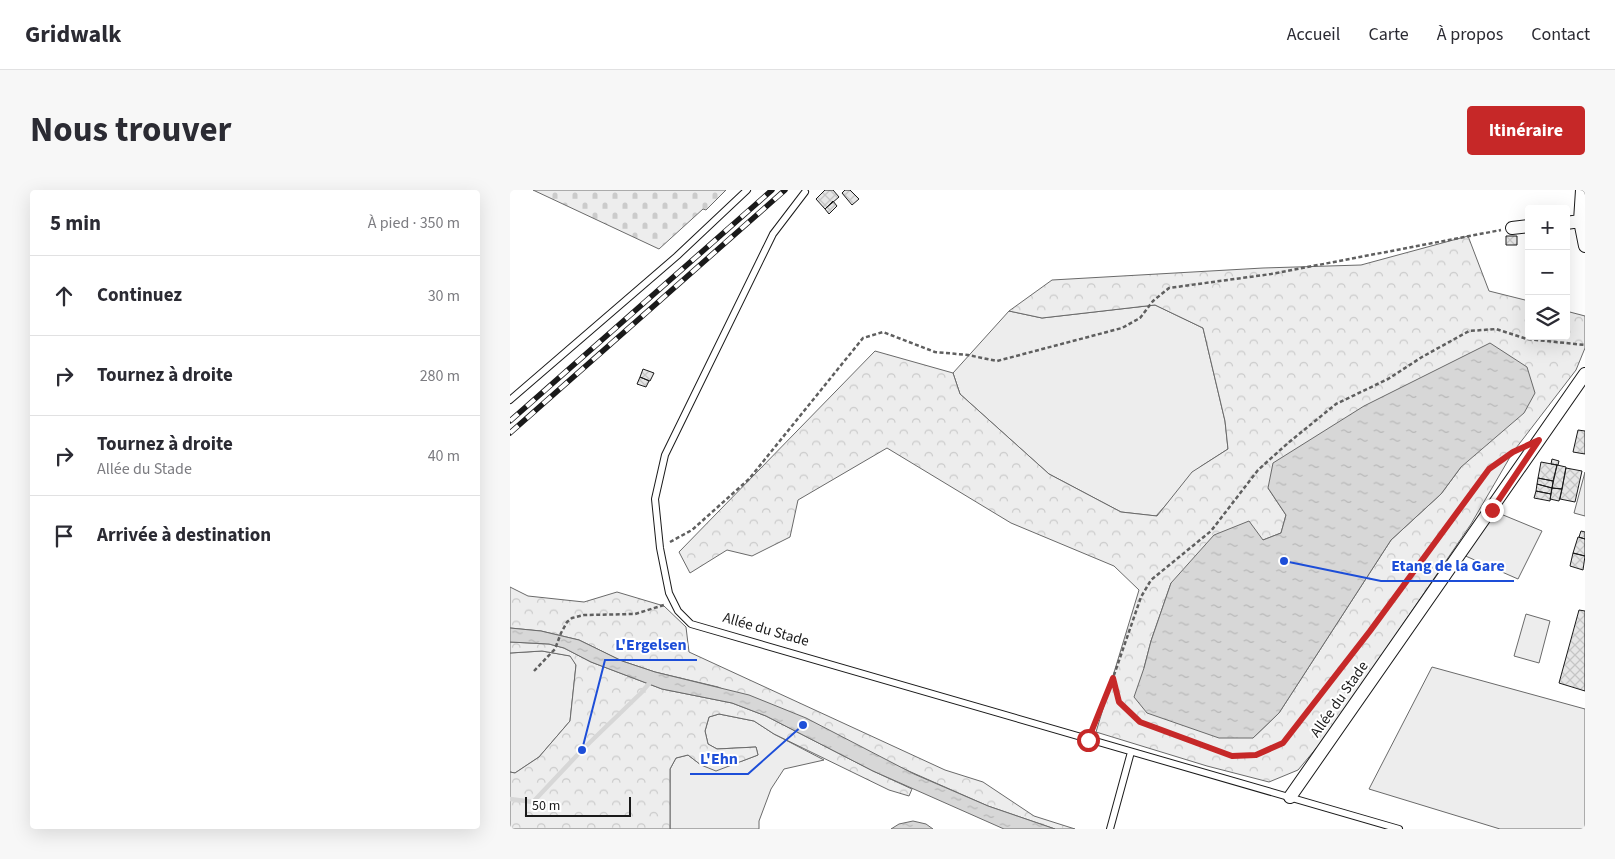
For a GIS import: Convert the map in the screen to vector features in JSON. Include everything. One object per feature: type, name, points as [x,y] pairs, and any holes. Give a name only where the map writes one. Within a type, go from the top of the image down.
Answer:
[{"type":"street","points":[[1582,190],[1580,222],[1585,246]]},
{"type":"street","points":[[1570,223],[1580,222]]},
{"type":"street","points":[[1512,228],[1525,226]]},
{"type":"street","name":"Allée du Stade","points":[[1290,797],[1492,510],[1585,374]]},
{"type":"lane","points":[[510,400],[677,256],[747,190]]},
{"type":"lane","name":"Allée du Stade","points":[[804,192],[773,234],[665,455],[655,499],[660,548],[669,593],[678,610],[691,624],[1399,829]]},
{"type":"lane","points":[[1110,829],[1130,752]]},
{"type":"path","points":[[660,548],[692,530],[749,479],[863,338],[883,332],[935,352],[968,355],[997,361],[1122,328],[1140,318],[1153,301],[1169,288],[1271,274],[1512,228]]},
{"type":"path","points":[[1088,740],[1113,678],[1141,598],[1151,580],[1211,531],[1258,470],[1336,404],[1388,379],[1422,357],[1469,331],[1496,329],[1527,339],[1585,345]]},
{"type":"path","points":[[1113,678],[1119,702],[1140,722],[1232,756],[1256,755],[1283,743],[1370,631],[1489,469],[1513,452],[1539,440]]},
{"type":"path","points":[[534,671],[555,649],[567,622],[572,618],[584,615],[635,614],[673,602]]},
{"type":"shaded area","points":[[1155,305],[1203,328],[1225,421],[1228,449],[1200,467],[1156,516],[1121,512],[1049,474],[960,394],[953,373],[1009,311],[1042,318]]},
{"type":"shaded area","points":[[1585,472],[1585,516],[1574,513]]},
{"type":"shaded area","points":[[1491,510],[1542,531],[1518,579],[1461,554]]},
{"type":"shaded area","points":[[1526,614],[1550,621],[1539,663],[1514,656]]},
{"type":"shaded area","points":[[542,651],[571,656],[576,665],[570,721],[539,757],[515,773],[510,772],[510,653]]},
{"type":"shaded area","points":[[1432,667],[1585,709],[1585,829],[1500,829],[1369,789]]},
{"type":"shaded area","points":[[719,714],[754,721],[774,734],[824,760],[784,769],[771,789],[759,821],[759,829],[670,829],[670,769],[676,758],[688,755],[701,765],[742,761],[758,755],[756,747],[717,749],[708,744],[705,731],[709,717]]},
{"type":"green space","points":[[533,190],[726,190],[706,210],[703,209],[659,249]]},
{"type":"green space","points":[[1468,236],[1489,291],[1525,300],[1525,340],[1570,340],[1570,312],[1585,316],[1585,348],[1576,370],[1513,452],[1471,524],[1329,733],[1298,770],[1269,782],[1207,766],[1096,732],[1139,590],[1114,566],[1011,523],[887,448],[798,500],[790,537],[752,556],[727,550],[690,573],[679,552],[875,351],[953,373],[960,394],[1049,474],[1121,512],[1157,516],[1192,472],[1228,449],[1225,421],[1203,328],[1155,305],[1042,318],[1009,311],[1052,280],[1263,268],[1361,265]],"holes":[[[1461,467],[1441,494],[1391,540],[1279,713],[1253,738],[1144,668],[1151,641],[1171,583],[1281,533],[1286,515],[1268,488]]]},
{"type":"green space","points":[[510,587],[528,596],[584,602],[617,592],[664,606],[686,627],[689,652],[945,770],[983,782],[1034,816],[1075,829],[1055,829],[988,806],[718,687],[655,672],[622,661],[579,640],[541,631],[510,628]]},
{"type":"green space","points":[[510,642],[549,644],[564,648],[591,662],[662,689],[732,703],[766,716],[912,789],[909,796],[889,790],[774,734],[754,721],[719,714],[709,717],[705,731],[708,744],[717,749],[756,747],[758,755],[716,771],[701,765],[688,755],[676,758],[670,769],[670,829],[510,829],[510,772],[515,773],[539,757],[570,721],[576,665],[570,656],[542,651],[510,653]]},
{"type":"water","points":[[1490,343],[1527,367],[1535,393],[1524,413],[1461,467],[1441,494],[1391,540],[1279,713],[1253,738],[1219,738],[1147,713],[1134,697],[1171,583],[1214,535],[1249,521],[1263,540],[1281,533],[1286,515],[1268,488],[1273,463],[1364,406]]},
{"type":"water","points":[[510,628],[541,631],[579,640],[622,661],[655,672],[749,695],[806,718],[914,774],[988,806],[1055,829],[1004,829],[873,771],[766,716],[732,703],[662,689],[591,662],[564,648],[549,644],[510,642]]},
{"type":"water","points":[[913,821],[926,824],[933,829],[891,829],[899,824]]},
{"type":"building","points":[[825,190],[833,190],[839,197],[825,209],[816,199]]},
{"type":"building","points":[[845,190],[850,190],[859,199],[852,205],[842,193]]},
{"type":"building","points":[[833,201],[837,206],[829,214],[825,209]]},
{"type":"building","points":[[1506,236],[1517,236],[1517,245],[1506,245]]},
{"type":"building","points":[[643,369],[654,373],[650,381],[640,377]]},
{"type":"building","points":[[640,377],[649,381],[646,387],[637,384]]},
{"type":"building","points":[[1578,430],[1585,431],[1585,454],[1573,452]]},
{"type":"building","points":[[1552,459],[1559,461],[1558,465],[1551,464]]},
{"type":"building","points":[[1541,462],[1557,465],[1553,481],[1538,478]]},
{"type":"building","points":[[1557,465],[1566,467],[1562,489],[1552,488]]},
{"type":"building","points":[[1566,468],[1582,471],[1575,502],[1560,499]]},
{"type":"building","points":[[1538,478],[1553,481],[1552,488],[1537,484]]},
{"type":"building","points":[[1537,484],[1552,488],[1551,494],[1536,491]]},
{"type":"building","points":[[1552,488],[1562,489],[1559,501],[1550,499]]},
{"type":"building","points":[[1536,491],[1551,494],[1550,501],[1534,498]]},
{"type":"building","points":[[1581,531],[1585,532],[1585,539],[1579,537]]},
{"type":"building","points":[[1578,537],[1585,539],[1585,556],[1573,553]]},
{"type":"building","points":[[1573,553],[1585,556],[1583,570],[1570,566]]},
{"type":"building","points":[[1579,610],[1585,611],[1585,691],[1559,683]]},
{"type":"waterway","points":[[510,799],[533,802],[652,680]]},
{"type":"railway","points":[[510,421],[772,190]]},
{"type":"railway","points":[[510,433],[785,190]]},
{"type":"place","name":"Etang de la Gare","points":[[1284,561]]},
{"type":"place","name":"L'Ehn","points":[[803,725]]},
{"type":"place","name":"L'Ergelsen","points":[[582,750]]},
{"type":"route","points":[[1088,740],[1113,678],[1119,702],[1140,722],[1232,756],[1256,755],[1283,743],[1370,631],[1489,469],[1513,452],[1539,440],[1492,510]]}]
